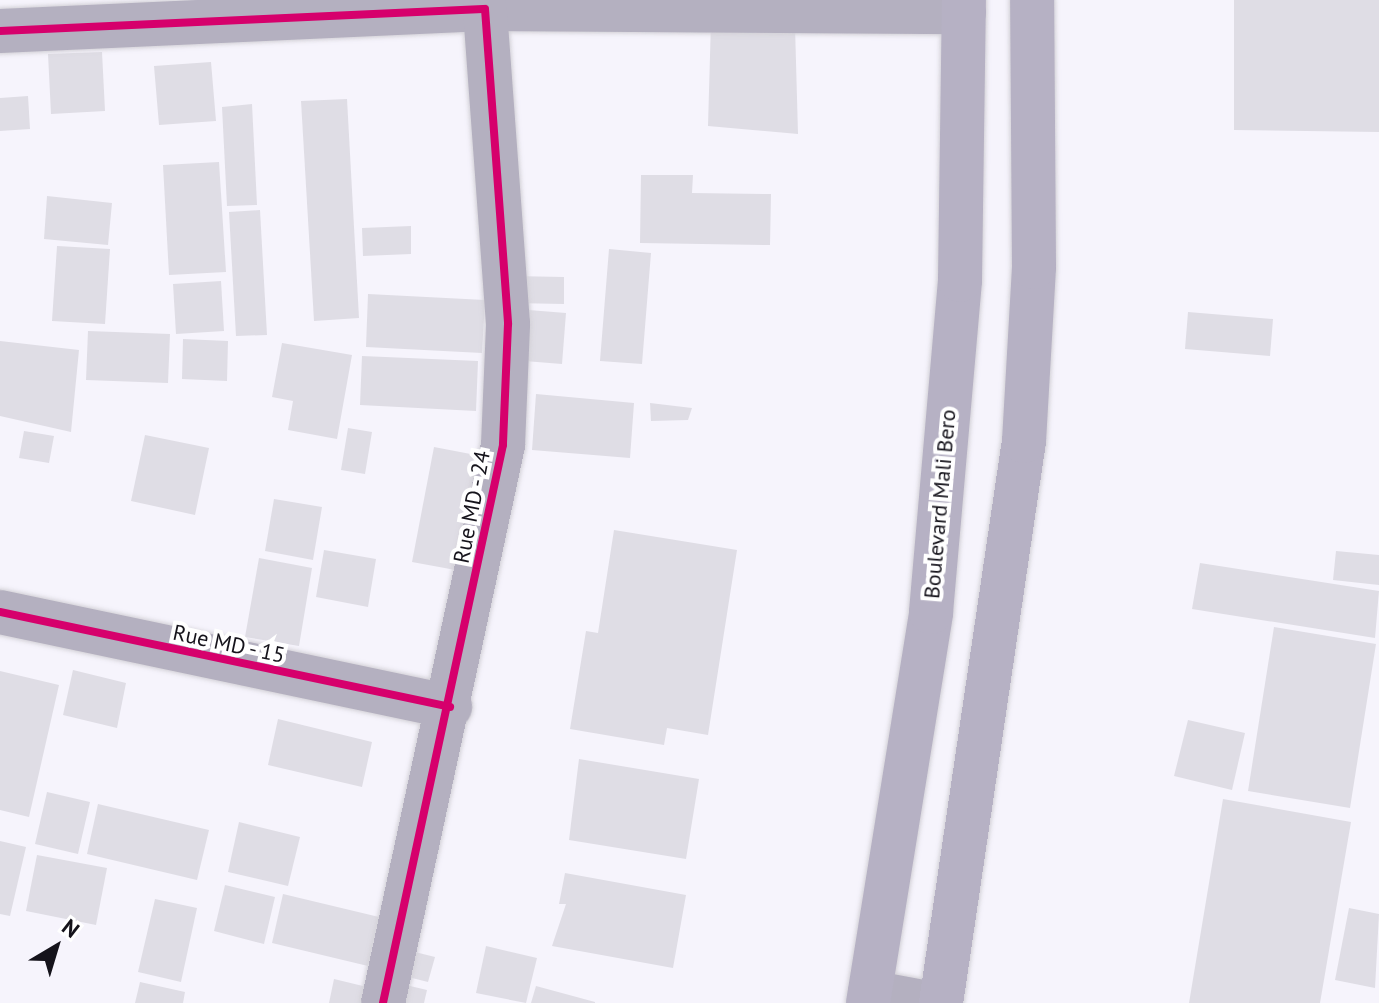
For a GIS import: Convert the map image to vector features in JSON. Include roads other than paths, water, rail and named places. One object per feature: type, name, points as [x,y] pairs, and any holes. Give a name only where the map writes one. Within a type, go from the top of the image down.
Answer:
[{"type":"main road","points":[[941,1003],[1024,441],[1034,267],[1032,0]]},
{"type":"main road","name":"Boulevard Mali Bero","points":[[869,998],[931,612],[960,280],[964,6]]},
{"type":"street","points":[[0,31],[485,9],[964,6]]},
{"type":"street","name":"Rue MD - 24","points":[[383,1003],[450,707],[503,445],[507,373],[485,9]]},
{"type":"street","name":"Rue MD - 15","points":[[0,612],[450,707]]},
{"type":"street","points":[[869,998],[929,1003]]}]
